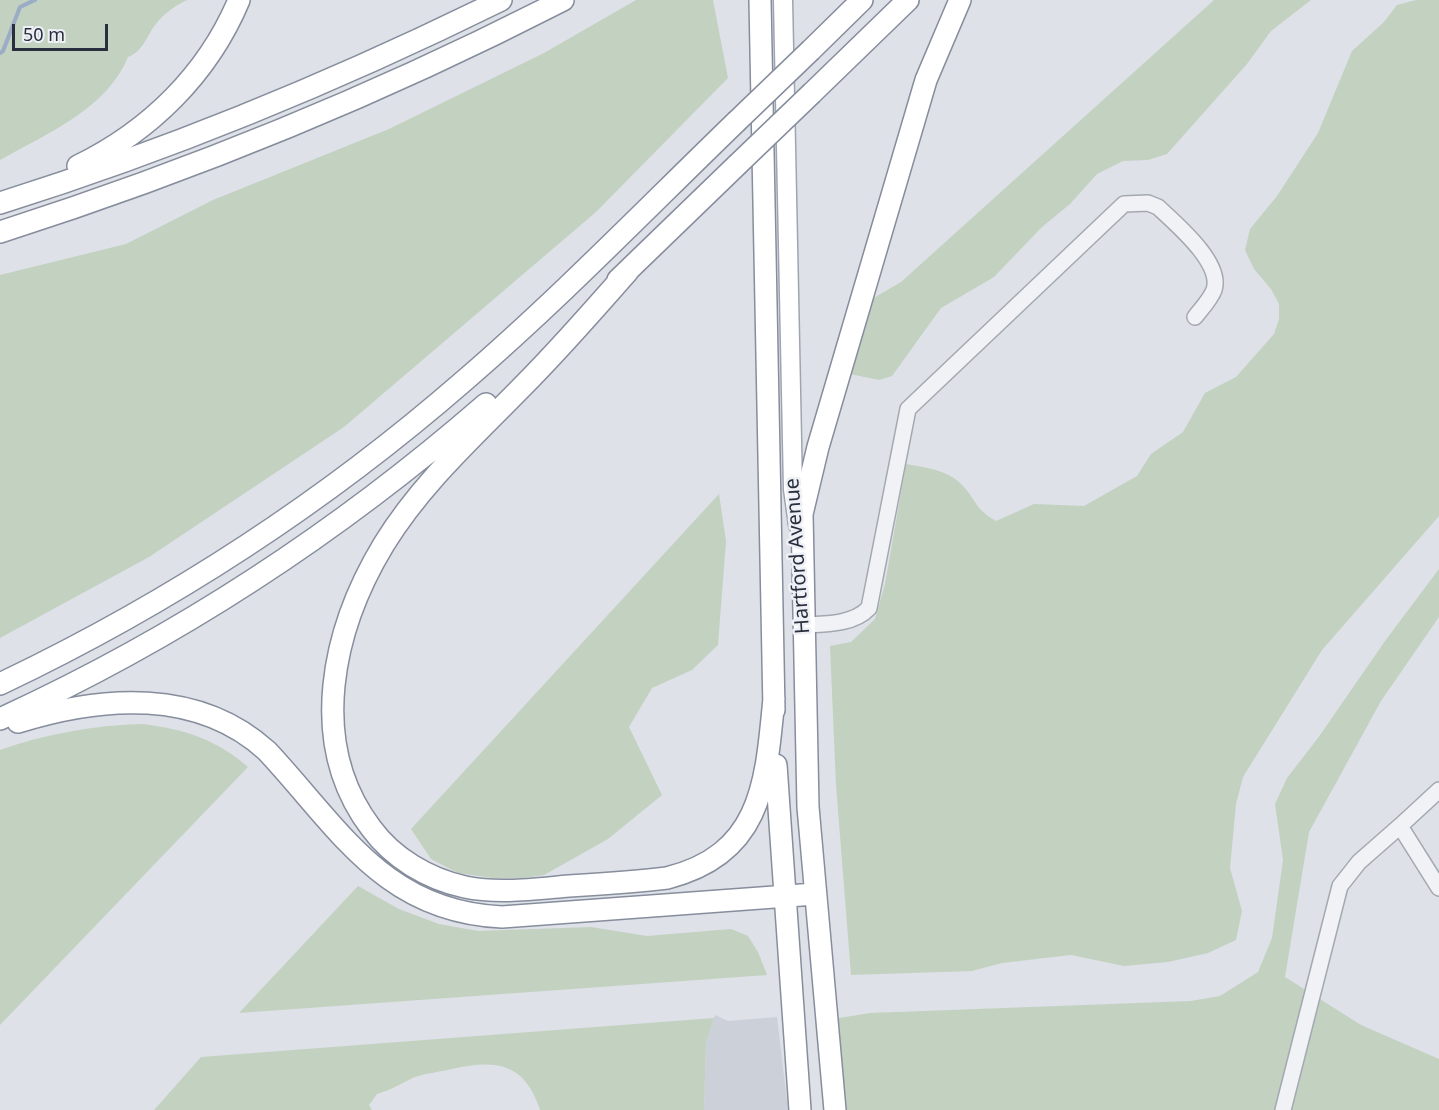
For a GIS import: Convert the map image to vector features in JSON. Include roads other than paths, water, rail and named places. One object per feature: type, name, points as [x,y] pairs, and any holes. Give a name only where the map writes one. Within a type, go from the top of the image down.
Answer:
[{"type":"highway","points":[[0,197],[99,155],[156,116],[202,64],[226,28],[239,0]]},
{"type":"highway","points":[[0,203],[141,155],[273,104],[370,62],[501,0]]},
{"type":"highway","points":[[0,232],[170,174],[312,118],[430,66],[563,0]]},
{"type":"highway","name":"Hartford Avenue","points":[[760,0],[774,698],[784,897],[800,1110]]},
{"type":"highway","points":[[0,684],[82,643],[183,586],[271,530],[356,470],[500,349],[862,0]]},
{"type":"highway","points":[[0,719],[62,690],[179,626],[258,577],[333,525],[477,411],[628,271],[908,0]]},
{"type":"highway","points":[[801,553],[803,506],[818,447],[926,80],[960,0]]},
{"type":"highway","points":[[628,271],[541,368],[440,468],[398,523],[372,566],[344,631],[335,673],[334,734],[344,781],[361,814],[383,842],[419,869],[452,884],[477,889],[507,891],[667,878],[692,870],[715,857],[734,841],[749,822],[759,800],[765,776],[774,698]]},
{"type":"highway","name":"Hartford Avenue","points":[[801,553],[808,798],[835,1110]]},
{"type":"highway","points":[[0,728],[58,711],[120,703],[170,705],[224,720],[247,734],[267,751],[357,851],[380,873],[419,898],[459,912],[509,916],[815,894]]},
{"type":"main road","name":"Hartford Avenue","points":[[783,0],[793,489],[801,553]]},
{"type":"lane","points":[[803,625],[846,621],[863,615],[869,608],[908,409],[1124,204],[1148,203],[1158,207],[1208,260],[1214,270],[1215,288],[1209,300],[1195,316]]},
{"type":"lane","points":[[1283,1110],[1340,886],[1359,862],[1439,790]]},
{"type":"lane","points":[[1400,826],[1439,888]]},
{"type":"waterway","points":[[0,53],[3,51],[20,7],[35,0]]}]
